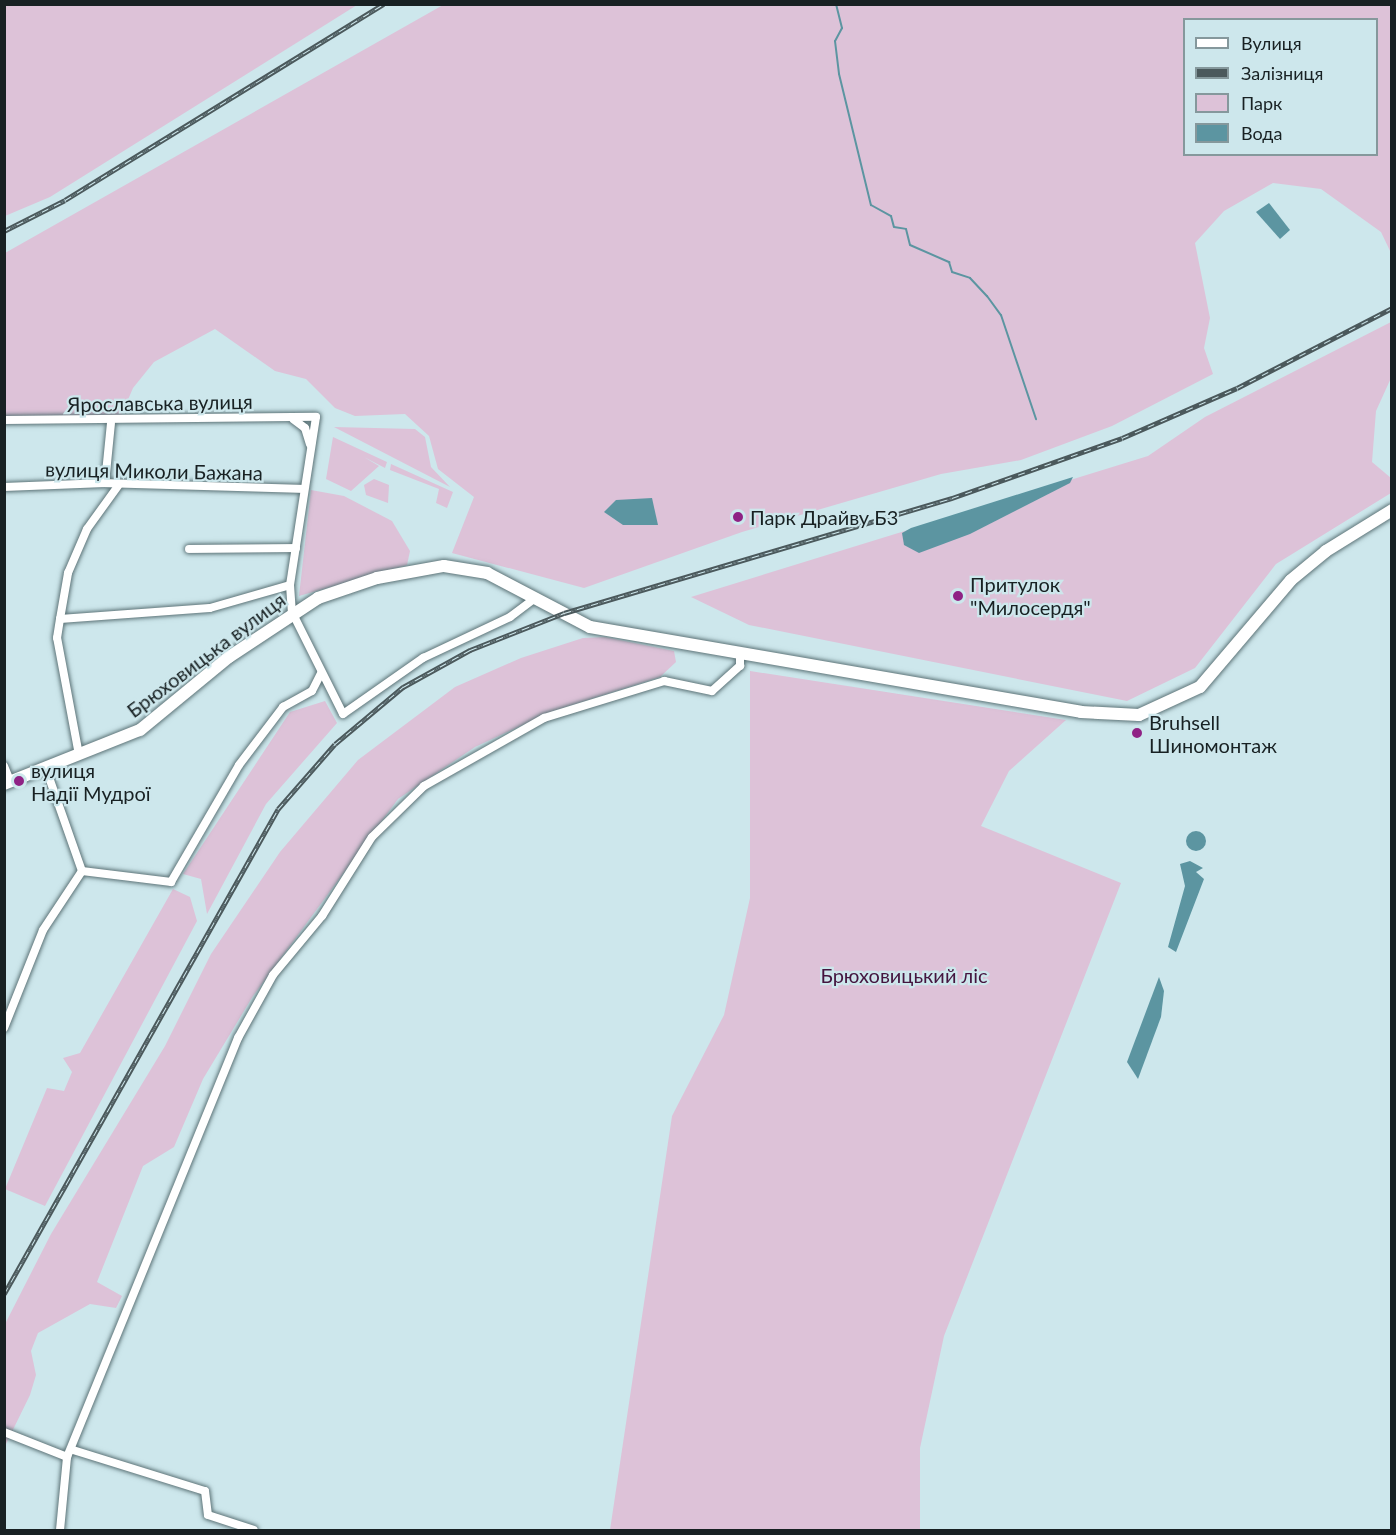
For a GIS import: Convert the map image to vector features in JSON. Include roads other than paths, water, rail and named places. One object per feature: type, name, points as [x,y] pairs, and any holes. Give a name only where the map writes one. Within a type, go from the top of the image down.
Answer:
[{"type":"main road","name":"Брюховицька вулиця","points":[[7,782],[140,730],[292,612],[352,585],[444,566],[488,573],[590,627],[1081,712],[1139,714],[1200,687],[1291,580],[1326,551],[1392,510]]},
{"type":"street","name":"Ярославська вулиця","points":[[4,420],[111,423],[316,417],[310,447]]},
{"type":"street","points":[[290,418],[305,428],[310,447],[302,489],[290,585],[292,612],[321,674],[347,714],[423,658],[510,617],[536,598]]},
{"type":"street","points":[[105,483],[111,423]]},
{"type":"street","name":"вулиця Миколи Бажана","points":[[4,487],[105,483],[118,486],[302,489]]},
{"type":"street","points":[[79,755],[57,638],[68,573],[87,529],[118,486]]},
{"type":"street","points":[[189,549],[296,548]]},
{"type":"street","points":[[60,619],[210,608],[290,585]]},
{"type":"street","points":[[60,1530],[70,1453],[253,1010],[391,815],[424,786],[544,718],[664,681],[712,691],[740,666],[740,653]]},
{"type":"street","points":[[82,871],[171,882],[239,765],[283,707],[312,691],[321,674]]},
{"type":"street","points":[[4,766],[7,782]]},
{"type":"street","points":[[45,766],[82,871]]},
{"type":"street","points":[[4,1028],[43,930],[82,871]]},
{"type":"street","points":[[4,1432],[205,1491],[208,1515],[254,1530]]},
{"type":"water","points":[[1269,203],[1290,230],[1280,239],[1256,212]]},
{"type":"water","points":[[1073,477],[1070,483],[970,534],[919,553],[904,545],[902,533],[911,528]]},
{"type":"water","points":[[652,498],[658,525],[623,525],[604,512],[616,500]]},
{"type":"water","points":[[1196,831],[1203,834],[1206,841],[1203,848],[1196,851],[1189,848],[1186,841],[1189,834]]},
{"type":"water","points":[[1190,861],[1203,868],[1196,872],[1204,879],[1176,952],[1168,947],[1185,886],[1180,864]]},
{"type":"water","points":[[1159,977],[1164,991],[1161,1017],[1138,1079],[1127,1062]]},
{"type":"waterway","points":[[836,4],[842,28],[835,41],[839,74],[871,205],[891,216],[894,227],[906,229],[910,245],[949,262],[952,272],[970,278],[987,296],[1001,315],[1036,419]]},
{"type":"railway","points":[[4,231],[65,200],[384,4]]},
{"type":"railway","points":[[4,1294],[278,809],[335,744],[403,687],[470,650],[564,613],[952,498],[1122,438],[1237,388],[1392,308]]},
{"type":"place","name":"Парк Драйву Б3","points":[[738,517]]},
{"type":"place","name":"Притулок \"Милосердя\"","points":[[958,596]]},
{"type":"place","name":"Bruhsell Шиномонтаж","points":[[1137,733]]},
{"type":"place","name":"вулиця Надії Мудрої","points":[[19,781]]},
{"type":"park label","name":"Брюховицький ліс","points":[[904,975]]}]
